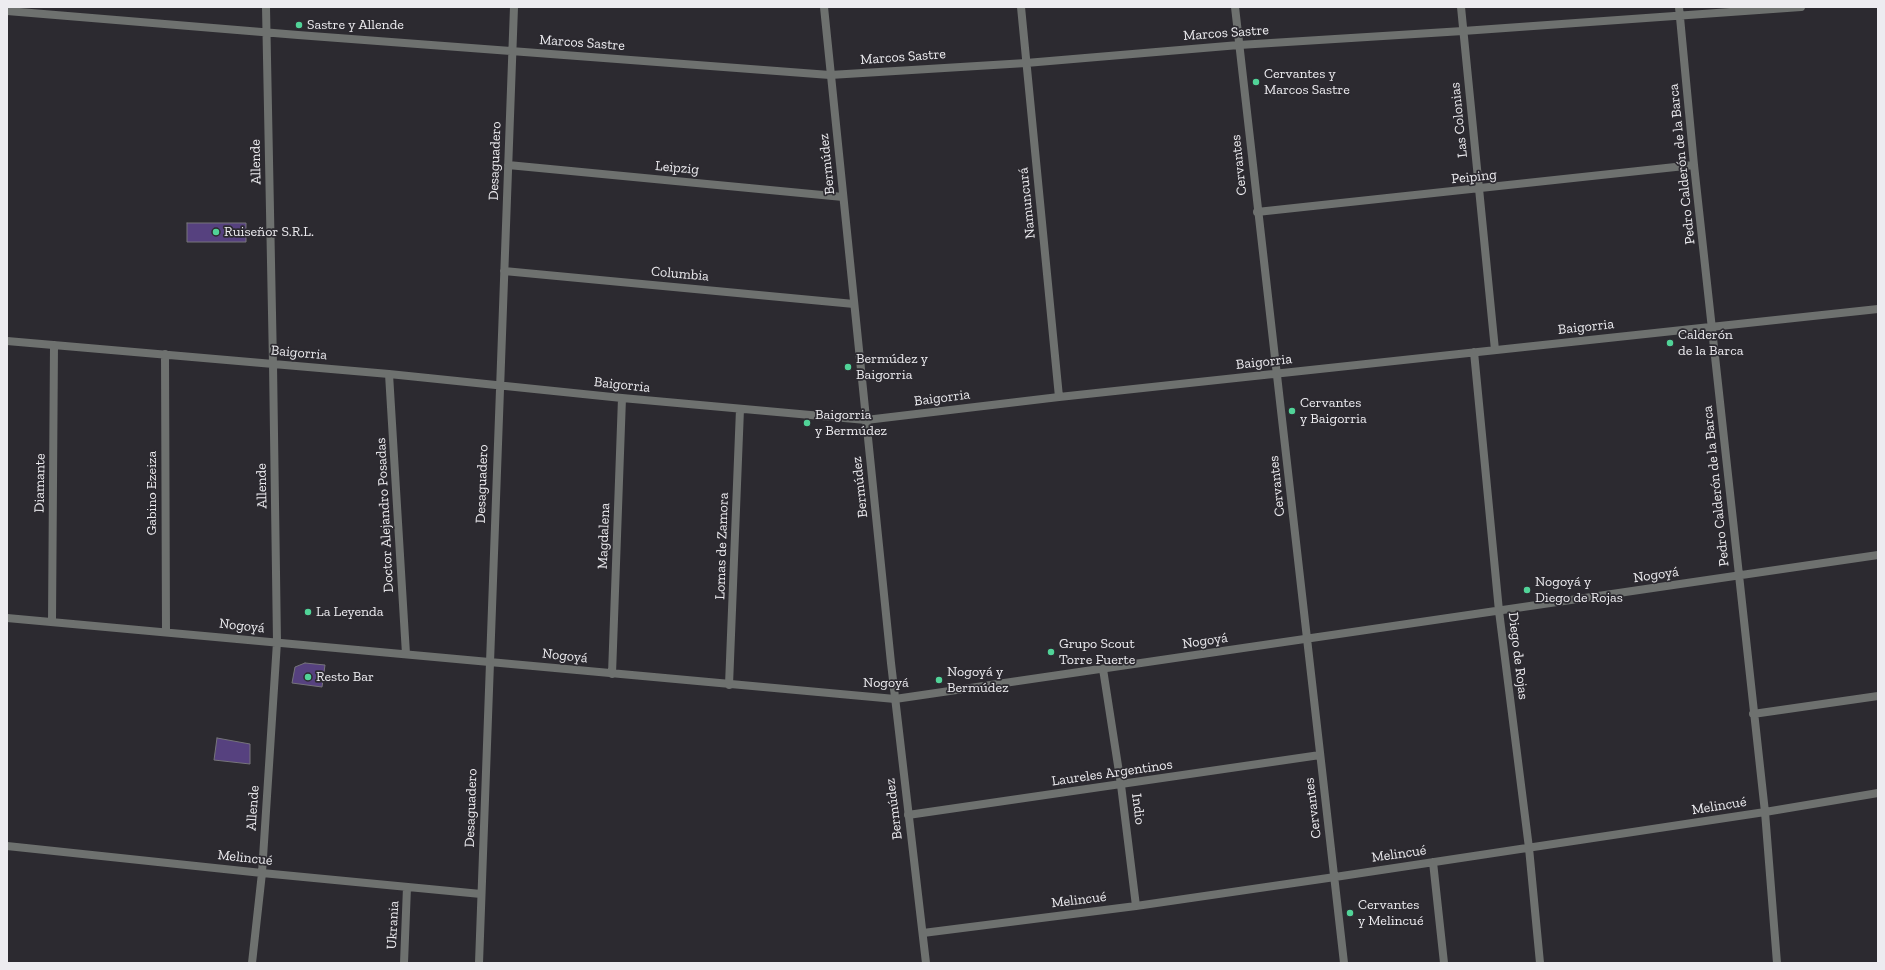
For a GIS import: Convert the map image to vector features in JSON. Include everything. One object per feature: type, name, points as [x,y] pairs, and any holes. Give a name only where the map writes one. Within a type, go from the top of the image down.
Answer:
[{"type":"street","name":"Allende","points":[[252,963],[262,873],[277,642],[266,7]]},
{"type":"street","name":"Desaguadero","points":[[478,963],[514,7]]},
{"type":"street","name":"Bermúdez","points":[[824,7],[895,699],[926,963]]},
{"type":"street","name":"Namuncurá","points":[[1021,7],[1059,397]]},
{"type":"street","name":"Cervantes","points":[[1235,7],[1257,212],[1344,963]]},
{"type":"street","name":"Las Colonias","points":[[1461,7],[1495,350]]},
{"type":"street","name":"Pedro Calderón de la Barca","points":[[1679,7],[1694,165],[1713,328],[1753,714],[1765,812],[1778,963]]},
{"type":"street","name":"Marcos Sastre","points":[[7,11],[266,33],[513,50],[830,75],[1026,63],[1239,45],[1801,7]]},
{"type":"street","name":"Leipzig","points":[[508,165],[843,197]]},
{"type":"street","name":"Peiping","points":[[1257,212],[1479,190],[1694,165]]},
{"type":"street","name":"Columbia","points":[[504,270],[854,304]]},
{"type":"street","name":"Baigorria","points":[[7,341],[389,374],[622,398],[866,420],[1059,397],[1474,352],[1713,328],[1878,309]]},
{"type":"street","name":"Diamante","points":[[52,622],[54,345]]},
{"type":"street","name":"Diego de Rojas","points":[[1474,352],[1499,611],[1529,848],[1540,963]]},
{"type":"street","name":"Gabino Ezeiza","points":[[165,354],[166,632]]},
{"type":"street","name":"Doctor Alejandro Posadas","points":[[389,374],[406,654]]},
{"type":"street","name":"Magdalena","points":[[612,674],[622,398]]},
{"type":"street","name":"Lomas de Zamora","points":[[729,685],[740,409]]},
{"type":"street","name":"Nogoyá","points":[[7,618],[895,699],[1878,555]]},
{"type":"street","name":"Indio","points":[[1102,669],[1121,784],[1136,906]]},
{"type":"street","points":[[1753,714],[1878,696]]},
{"type":"street","name":"Laureles Argentinos","points":[[908,816],[1320,755]]},
{"type":"street","name":"Melincué","points":[[923,933],[1136,906],[1335,877],[1765,812],[1878,793]]},
{"type":"street","name":"Melincué","points":[[7,846],[481,894]]},
{"type":"street","points":[[1433,862],[1444,963]]},
{"type":"street","name":"Ukrania","points":[[404,963],[407,887]]},
{"type":"building","name":"Ruiseñor S.R.L.","points":[[187,223],[246,223],[246,242],[187,242]]},
{"type":"building","name":"Resto Bar","points":[[305,663],[325,665],[322,687],[292,683],[295,667]]},
{"type":"building","points":[[217,738],[250,744],[250,764],[214,760]]},
{"type":"place","name":"Sastre y Allende","points":[[299,25]]},
{"type":"place","name":"Cervantes y Marcos Sastre","points":[[1256,82]]},
{"type":"place","name":"Ruiseñor S.R.L.","points":[[216,232]]},
{"type":"place","name":"Calderón de la Barca","points":[[1670,343]]},
{"type":"place","name":"Bermúdez y Baigorria","points":[[848,367]]},
{"type":"place","name":"Cervantes y Baigorria","points":[[1292,411]]},
{"type":"place","name":"Baigorria y Bermúdez","points":[[807,423]]},
{"type":"place","name":"Nogoyá y Diego de Rojas","points":[[1527,590]]},
{"type":"place","name":"La Leyenda","points":[[308,612]]},
{"type":"place","name":"Grupo Scout Torre Fuerte","points":[[1051,652]]},
{"type":"place","name":"Resto Bar","points":[[308,677]]},
{"type":"place","name":"Nogoyá y Bermúdez","points":[[939,680]]},
{"type":"place","name":"Cervantes y Melincué","points":[[1350,913]]}]
